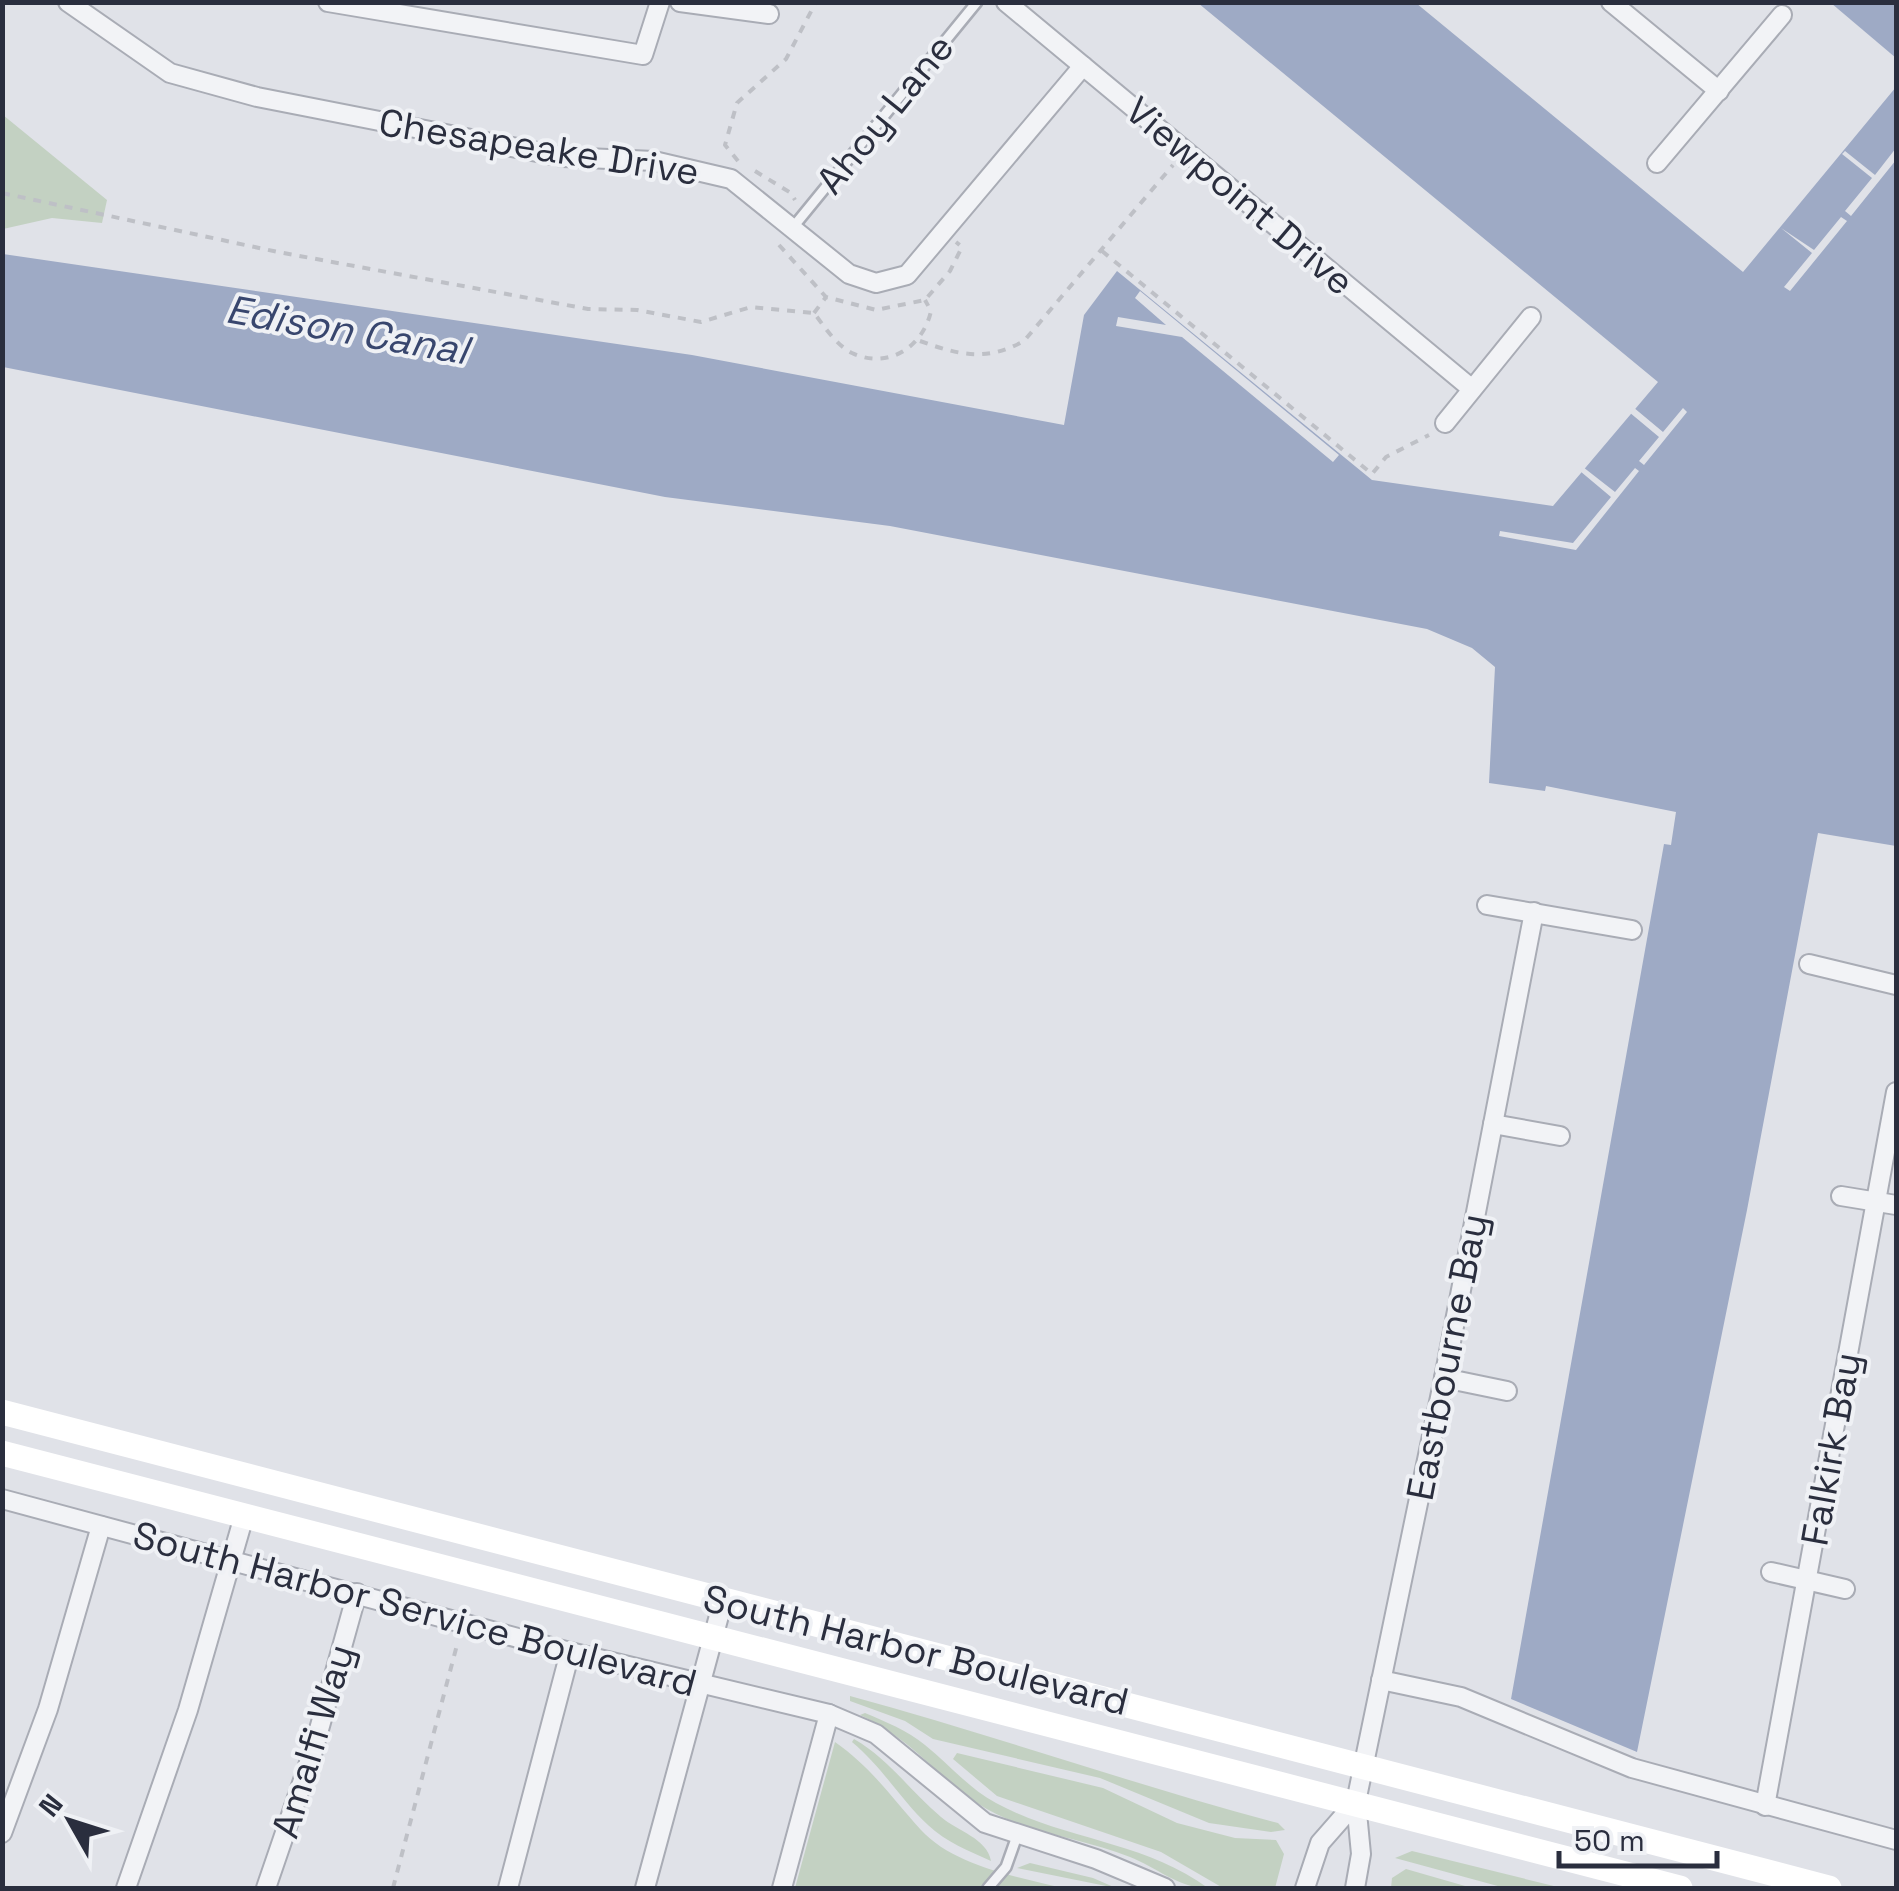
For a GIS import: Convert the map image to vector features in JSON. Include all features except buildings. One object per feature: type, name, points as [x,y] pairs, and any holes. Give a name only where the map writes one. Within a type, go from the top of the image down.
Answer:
[{"type":"main road","name":"South Harbor Boulevard","points":[[2,1412],[1830,1888]]},
{"type":"main road","name":"South Harbor Boulevard","points":[[2,1453],[1680,1888]]},
{"type":"street","name":"Chesapeake Drive","points":[[68,2],[170,73],[257,98],[544,153],[654,160],[731,179],[849,274],[876,283],[907,276],[1082,66]]},
{"type":"street","points":[[328,2],[644,55],[660,2]]},
{"type":"street","points":[[680,2],[769,14]]},
{"type":"street","name":"Viewpoint Drive","points":[[1006,2],[1472,389]]},
{"type":"street","points":[[1611,2],[1719,90]]},
{"type":"street","points":[[1657,163],[1782,15]]},
{"type":"street","points":[[1445,423],[1531,317]]},
{"type":"street","points":[[1487,905],[1632,930]]},
{"type":"street","name":"Eastbourne Bay","points":[[1355,1888],[1361,1854],[1356,1802],[1367,1766],[1380,1680],[1444,1378],[1534,912]]},
{"type":"street","points":[[1809,964],[1896,984]]},
{"type":"street","name":"Falkirk Bay","points":[[1765,1806],[1896,1092]]},
{"type":"street","points":[[1493,1124],[1560,1136]]},
{"type":"street","points":[[1841,1196],[1896,1205]]},
{"type":"street","points":[[1444,1378],[1507,1392]]},
{"type":"street","name":"South Harbor Service Boulevard","points":[[2,1499],[570,1652],[829,1714],[876,1734],[970,1812],[1017,1836],[1096,1858],[1158,1887]]},
{"type":"street","points":[[126,1888],[183,1727],[244,1516]]},
{"type":"street","points":[[2,1833],[48,1709],[100,1526]]},
{"type":"street","points":[[1772,1572],[1845,1589]]},
{"type":"street","name":"Amalfi Way","points":[[266,1888],[312,1751],[357,1594]]},
{"type":"street","points":[[645,1888],[723,1601]]},
{"type":"street","points":[[508,1888],[570,1652]]},
{"type":"street","points":[[1380,1680],[1461,1697],[1583,1751],[1765,1806],[1896,1840]]},
{"type":"street","points":[[782,1888],[829,1714]]},
{"type":"street","name":"Eastbourne Bay","points":[[1304,1888],[1320,1843],[1356,1802]]},
{"type":"lane","name":"Ahoy Lane","points":[[794,226],[977,2]]},
{"type":"lane","points":[[988,1888],[1006,1867],[1017,1836]]},
{"type":"path","points":[[918,341],[980,357],[1005,352],[1041,326],[1185,150]]},
{"type":"path","points":[[2,193],[278,252],[588,308],[636,310],[702,322],[752,307],[814,312],[850,352],[873,359],[900,354],[918,341],[930,311],[925,300]]},
{"type":"path","points":[[1102,251],[1372,474],[1386,457],[1445,423]]},
{"type":"path","points":[[814,312],[826,298]]},
{"type":"path","points":[[393,1888],[463,1622]]},
{"type":"green space","points":[[3,115],[107,200],[102,223],[52,218],[3,229]]},
{"type":"green space","points":[[850,1696],[1278,1823],[1285,1830],[1271,1832],[1209,1823],[1100,1778],[933,1739],[905,1721],[850,1701]]},
{"type":"green space","points":[[865,1713],[918,1740],[996,1803],[1049,1825],[1157,1860],[1208,1888],[1188,1885],[1130,1857],[994,1813],[962,1792],[893,1734],[860,1715]]},
{"type":"green space","points":[[854,1739],[878,1756],[941,1817],[984,1846],[991,1861],[928,1825],[852,1742]]},
{"type":"green space","points":[[835,1742],[871,1773],[921,1830],[951,1853],[1007,1874],[1063,1888],[795,1888]]},
{"type":"green space","points":[[957,1753],[1103,1788],[1177,1823],[1235,1838],[1276,1840],[1284,1854],[1275,1888],[1223,1888],[1161,1852],[997,1796],[953,1759]]},
{"type":"green space","points":[[1412,1851],[1562,1888],[1505,1888],[1395,1858]]},
{"type":"green space","points":[[1030,1863],[1093,1878],[1116,1888],[1017,1868]]},
{"type":"green space","points":[[1406,1869],[1472,1888],[1391,1888],[1392,1878]]},
{"type":"water","name":"Edison Canal","points":[[1198,3],[1416,3],[1743,272],[1896,87],[1896,846],[1818,833],[1747,1210],[1637,1752],[1511,1699],[1664,844],[1671,845],[1676,812],[1546,786],[1545,791],[1489,783],[1495,667],[1472,648],[1427,629],[890,526],[665,497],[3,367],[3,254],[692,355],[1064,425],[1084,315],[1117,271],[1372,480],[1553,506],[1658,382]]},
{"type":"water","points":[[1831,3],[1896,3],[1896,58]]},
{"type":"pier","points":[[1896,148],[1896,160],[1851,216],[1845,211],[1872,178],[1842,154],[1845,151],[1875,175]]},
{"type":"pier","points":[[1841,217],[1847,221],[1790,291],[1784,287],[1812,253],[1781,228],[1814,250]]},
{"type":"pier","points":[[1140,291],[1339,455],[1333,462],[1182,337],[1116,326],[1118,317],[1166,325],[1135,298]]},
{"type":"pier","points":[[1633,407],[1663,432],[1683,408],[1687,412],[1644,465],[1639,461],[1659,437],[1629,412]]},
{"type":"pier","points":[[1583,467],[1615,492],[1635,468],[1639,471],[1576,550],[1499,536],[1500,531],[1573,543],[1611,497],[1580,471]]}]
